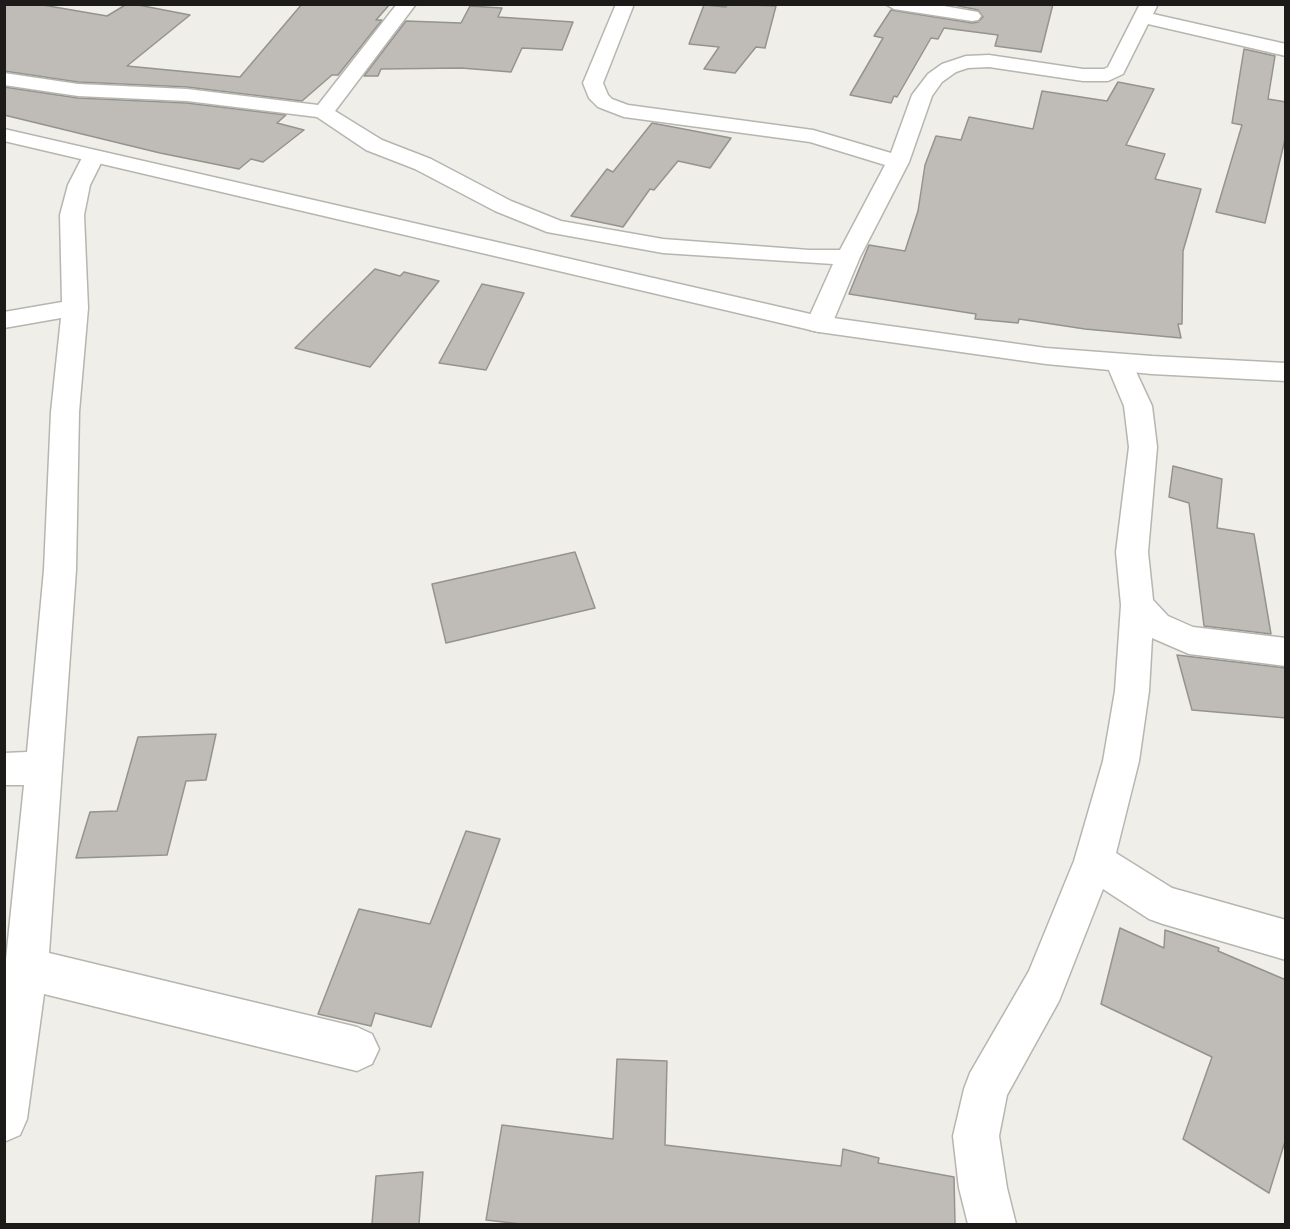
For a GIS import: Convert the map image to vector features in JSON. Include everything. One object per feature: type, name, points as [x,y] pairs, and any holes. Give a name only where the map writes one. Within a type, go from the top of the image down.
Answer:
[{"type":"street","points":[[322,112],[407,4]]},
{"type":"street","points":[[625,4],[593,83],[599,98],[605,104],[624,111],[813,136],[898,162]]},
{"type":"street","points":[[894,4],[976,10],[949,68]]},
{"type":"street","points":[[819,324],[848,257],[898,162],[922,95],[935,78],[949,68],[966,62],[989,61],[1083,75],[1108,75],[1116,70],[1146,11],[1286,50]]},
{"type":"street","points":[[4,79],[78,90],[146,95],[187,95],[322,112],[374,146],[423,164],[503,206],[555,227],[663,246],[809,257],[848,257]]},
{"type":"street","points":[[4,135],[819,324],[1046,356],[1119,363],[1286,372]]},
{"type":"street","points":[[4,1119],[27,969],[60,570],[65,412],[75,308],[72,215],[79,185],[93,157]]},
{"type":"street","points":[[4,320],[75,308]]},
{"type":"street","points":[[992,1224],[976,1136],[986,1089],[1044,986],[1094,861],[1121,761],[1132,691],[1137,605],[1132,552],[1143,447],[1138,406],[1119,363]]},
{"type":"street","points":[[1137,605],[1156,625],[1189,640],[1286,652]]},
{"type":"street","points":[[4,769],[44,768]]},
{"type":"street","points":[[1094,861],[1163,905],[1286,940]]},
{"type":"street","points":[[27,969],[357,1049]]},
{"type":"building","points":[[4,4],[37,4],[107,16],[127,4],[133,4],[190,15],[127,66],[240,77],[302,4],[390,4],[376,20],[382,20],[338,75],[332,75],[302,101],[187,87],[78,82],[4,71]]},
{"type":"building","points":[[727,4],[776,6],[765,48],[756,47],[735,73],[704,69],[719,47],[689,44],[704,5],[726,7]]},
{"type":"building","points":[[949,4],[1053,4],[1041,52],[995,46],[998,35],[944,28],[938,39],[931,38],[897,97],[894,96],[891,103],[850,95],[883,38],[874,36],[891,10],[972,23],[978,22],[983,17],[978,10]]},
{"type":"building","points":[[470,6],[502,8],[498,17],[573,22],[562,50],[522,48],[511,72],[461,68],[381,69],[378,76],[364,76],[406,21],[461,23]]},
{"type":"building","points":[[1244,49],[1275,56],[1268,99],[1286,102],[1286,135],[1265,223],[1216,212],[1242,125],[1232,123]]},
{"type":"building","points":[[1118,82],[1154,89],[1126,145],[1165,154],[1155,179],[1201,189],[1183,251],[1182,324],[1178,324],[1181,338],[1085,329],[1019,319],[1018,323],[975,319],[976,314],[849,294],[869,245],[905,251],[918,211],[925,165],[936,136],[961,140],[969,117],[1033,129],[1042,91],[1107,101]]},
{"type":"building","points":[[4,87],[78,98],[187,103],[286,115],[277,123],[304,130],[263,162],[251,159],[239,169],[160,153],[4,115]]},
{"type":"building","points":[[652,123],[731,138],[710,168],[678,161],[654,190],[650,189],[623,227],[571,216],[607,169],[613,172]]},
{"type":"building","points":[[375,269],[400,276],[404,272],[439,281],[370,367],[295,348]]},
{"type":"building","points":[[482,284],[524,293],[486,370],[439,363]]},
{"type":"building","points":[[1173,466],[1222,479],[1217,528],[1254,534],[1271,634],[1204,626],[1189,503],[1169,497]]},
{"type":"building","points":[[575,552],[595,608],[446,643],[432,584]]},
{"type":"building","points":[[1177,655],[1286,668],[1286,718],[1192,710]]},
{"type":"building","points":[[216,734],[206,780],[186,781],[167,855],[76,858],[90,812],[117,811],[138,737]]},
{"type":"building","points":[[466,831],[500,839],[431,1027],[375,1013],[371,1026],[318,1014],[359,909],[430,924]]},
{"type":"building","points":[[1120,928],[1164,948],[1165,930],[1219,948],[1218,951],[1286,980],[1286,1138],[1269,1193],[1183,1139],[1212,1057],[1101,1004]]},
{"type":"building","points":[[617,1059],[667,1061],[665,1145],[841,1166],[843,1149],[879,1158],[878,1163],[954,1177],[955,1224],[521,1224],[486,1220],[502,1125],[613,1139]]},
{"type":"building","points":[[423,1172],[419,1224],[372,1224],[376,1176]]}]
